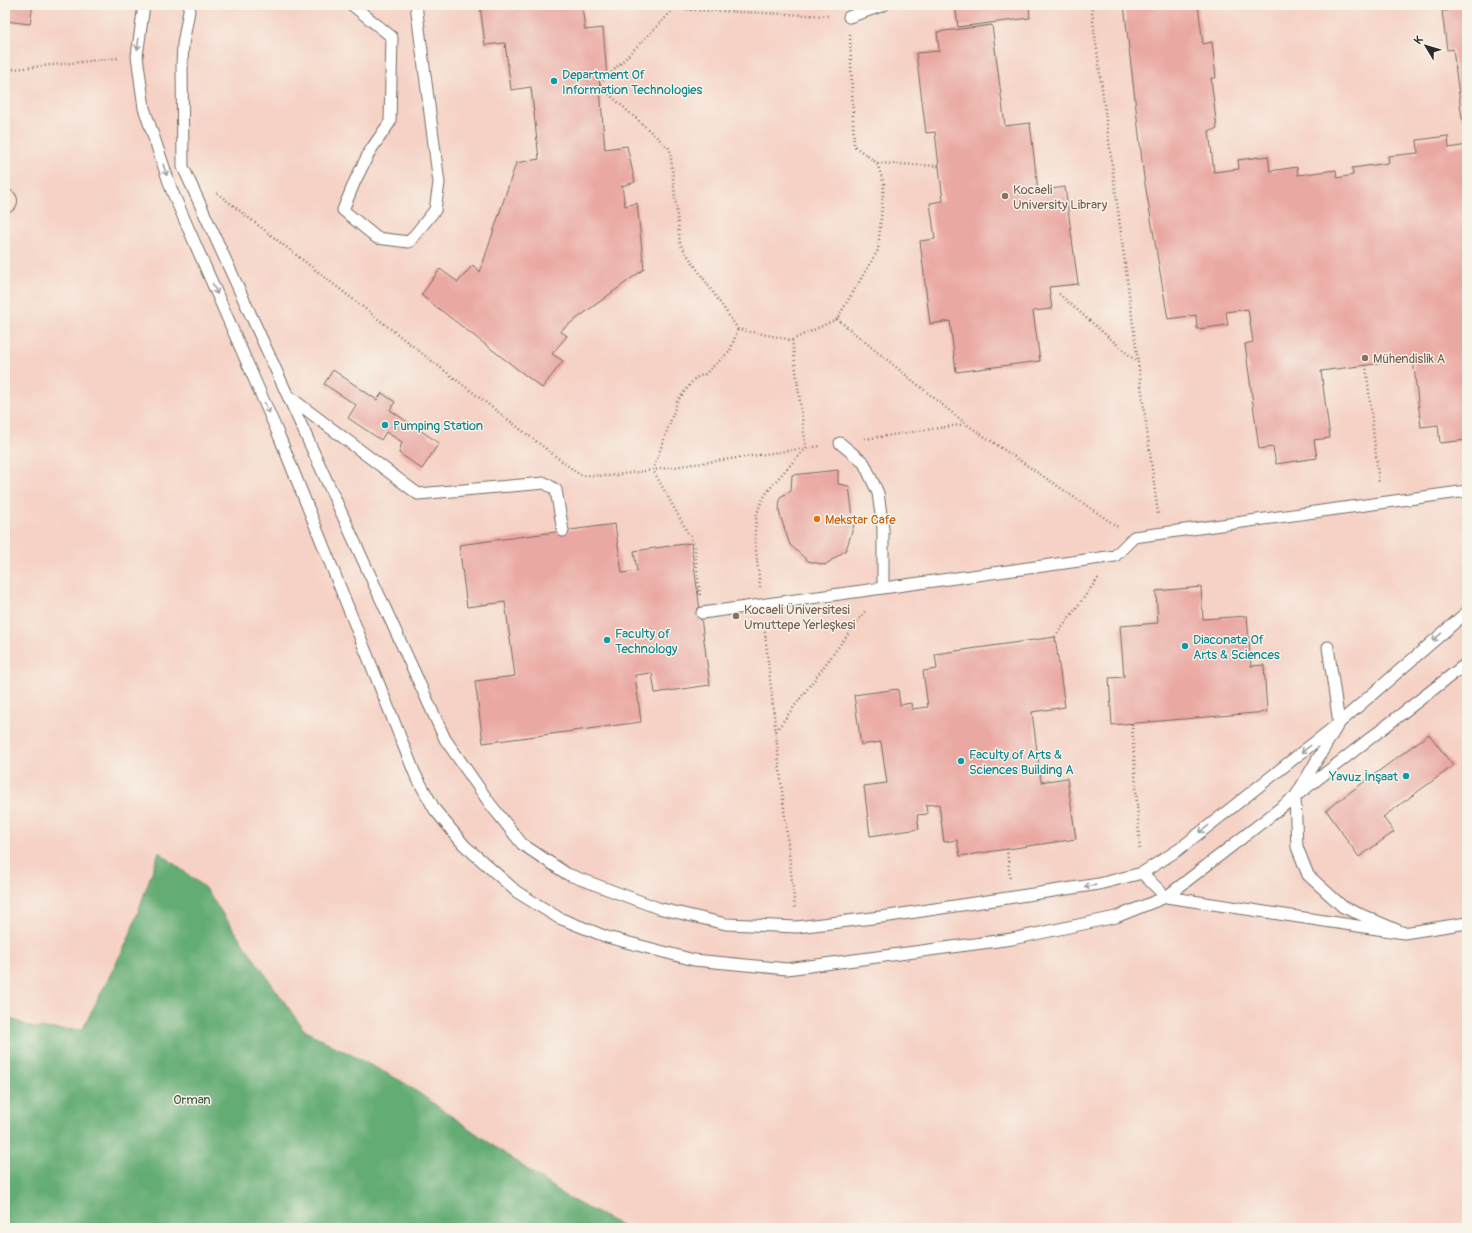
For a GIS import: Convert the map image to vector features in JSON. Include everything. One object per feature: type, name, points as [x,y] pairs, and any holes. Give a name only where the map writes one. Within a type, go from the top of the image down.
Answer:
[{"type":"lane","points":[[144,5],[136,56],[144,108],[172,190],[280,438],[415,774],[435,810],[464,845],[517,892],[559,918],[607,937],[694,960],[787,969],[1012,939],[1116,917],[1166,897],[1467,663]]},
{"type":"lane","points":[[190,5],[183,44],[182,65],[184,167],[445,739],[491,805],[522,844],[567,874],[658,908],[726,924],[796,928],[889,916],[1099,884],[1142,874],[1178,850],[1338,723],[1467,612]]},
{"type":"lane","points":[[352,5],[392,37],[390,122],[370,151],[354,181],[343,210],[377,238],[409,242],[435,210],[439,183],[416,5]]},
{"type":"lane","points":[[849,17],[884,5]]},
{"type":"lane","points":[[288,397],[418,494],[545,483],[556,490],[563,531]]},
{"type":"lane","points":[[840,443],[864,463],[878,493],[883,529],[883,588]]},
{"type":"lane","points":[[702,613],[1115,556],[1134,537],[1467,491]]},
{"type":"lane","points":[[1328,647],[1338,723],[1295,797],[1297,847],[1308,875],[1342,907],[1404,933]]},
{"type":"lane","points":[[1142,874],[1166,897],[1404,933],[1467,923]]},
{"type":"path","points":[[668,5],[674,9],[849,17],[854,146],[878,163],[939,166]]},
{"type":"path","points":[[1091,5],[1160,533]]},
{"type":"path","points":[[674,9],[599,85],[670,149],[680,244],[738,328],[792,340],[837,319],[878,250],[884,184],[878,163]]},
{"type":"path","points":[[5,70],[136,56]]},
{"type":"path","points":[[215,192],[580,475],[608,476],[966,424]]},
{"type":"path","points":[[1059,294],[1138,363]]},
{"type":"path","points":[[837,319],[966,424],[1134,537]]},
{"type":"path","points":[[702,613],[694,544],[653,470],[678,400],[695,378],[705,374],[730,351],[738,328]]},
{"type":"path","points":[[792,340],[806,448],[771,488],[760,505],[755,530],[796,928]]},
{"type":"path","points":[[1366,365],[1381,503]]},
{"type":"path","points":[[1055,637],[1115,556]]},
{"type":"path","points":[[775,731],[883,588]]},
{"type":"path","points":[[1132,724],[1142,874]]},
{"type":"path","points":[[1007,849],[1012,897]]},
{"type":"shaded area","name":"Kocaeli Üniversitesi Umuttepe Yerleşkesi","points":[[5,5],[1467,5],[1467,1228],[5,1228]]},
{"type":"green space","name":"Orman","points":[[159,852],[204,887],[304,1030],[403,1082],[568,1198],[626,1228],[5,1228],[5,1016],[33,1028],[82,1030],[128,940]]},
{"type":"building","points":[[5,5],[33,5],[30,24],[5,21]]},
{"type":"building","points":[[480,5],[582,5],[585,30],[603,28],[607,76],[599,77],[605,149],[627,146],[635,182],[622,186],[625,206],[637,203],[644,269],[560,331],[567,336],[552,354],[563,361],[542,388],[421,295],[440,269],[458,282],[473,265],[480,272],[516,163],[539,159],[531,87],[511,90],[505,43],[485,45]]},
{"type":"building","points":[[955,5],[1029,5],[1030,18],[958,27]]},
{"type":"building","points":[[1124,5],[1198,5],[1203,44],[1212,42],[1216,78],[1211,78],[1217,129],[1209,131],[1214,172],[1239,169],[1238,160],[1268,156],[1270,171],[1297,167],[1298,175],[1336,170],[1337,178],[1353,175],[1352,168],[1389,163],[1388,156],[1418,153],[1417,140],[1448,136],[1449,148],[1467,145],[1467,272],[1463,273],[1467,308],[1467,440],[1440,443],[1438,425],[1421,427],[1413,359],[1321,371],[1330,438],[1314,440],[1317,458],[1276,464],[1273,447],[1259,449],[1245,344],[1253,342],[1248,309],[1226,312],[1228,325],[1197,329],[1196,315],[1168,319],[1144,178]]},
{"type":"building","points":[[1446,5],[1467,5],[1467,118],[1462,119],[1453,49],[1447,50],[1442,11],[1447,11]]},
{"type":"building","name":"Kocaeli University Library","points":[[992,25],[1005,126],[1030,123],[1038,191],[1065,187],[1078,284],[1049,287],[1052,309],[1033,311],[1040,361],[956,372],[950,321],[930,324],[920,241],[935,239],[930,203],[943,201],[935,132],[926,133],[916,53],[939,51],[937,32]]},
{"type":"building","name":"Pumping Station","points":[[333,370],[377,400],[382,393],[395,402],[390,410],[439,443],[422,469],[399,453],[402,442],[386,432],[381,440],[348,418],[356,405],[324,384]]},
{"type":"building","name":"Mekstar Cafe","points":[[838,470],[838,484],[849,486],[854,525],[846,550],[825,565],[808,561],[790,545],[779,512],[780,497],[791,491],[792,475]]},
{"type":"building","name":"Faculty of Technology","points":[[615,524],[622,573],[637,571],[634,551],[691,543],[710,685],[655,693],[652,673],[635,675],[641,722],[483,743],[475,681],[515,676],[505,602],[467,607],[459,545]]},
{"type":"building","name":"Diaconate Of Arts & Sciences","points":[[1201,587],[1203,619],[1247,616],[1251,666],[1264,665],[1267,712],[1112,725],[1109,678],[1124,677],[1120,626],[1158,623],[1156,591]]},
{"type":"building","name":"Faculty of Arts & Sciences Building A","points":[[1055,637],[1065,707],[1032,712],[1041,782],[1067,778],[1076,839],[960,856],[957,840],[944,842],[939,804],[926,805],[927,814],[917,815],[919,829],[870,836],[864,786],[887,783],[881,742],[861,745],[854,695],[898,689],[900,705],[911,703],[912,709],[928,707],[923,671],[937,669],[935,654]]},
{"type":"building","points":[[1429,734],[1453,766],[1383,817],[1394,832],[1359,857],[1326,810]]},
{"type":"place","name":"Department Of Information Technologies","points":[[554,81]]},
{"type":"place","name":"Kocaeli University Library","points":[[1005,196]]},
{"type":"place","name":"Mühendislik A","points":[[1365,358]]},
{"type":"place","name":"Pumping Station","points":[[385,425]]},
{"type":"place","name":"Mekstar Cafe","points":[[817,519]]},
{"type":"place","name":"Kocaeli Üniversitesi Umuttepe Yerleşkesi","points":[[736,616]]},
{"type":"place","name":"Faculty of Technology","points":[[607,640]]},
{"type":"place","name":"Diaconate Of Arts & Sciences","points":[[1185,646]]},
{"type":"place","name":"Faculty of Arts & Sciences Building A","points":[[961,761]]},
{"type":"place","name":"Yavuz İnşaat","points":[[1406,776]]}]
